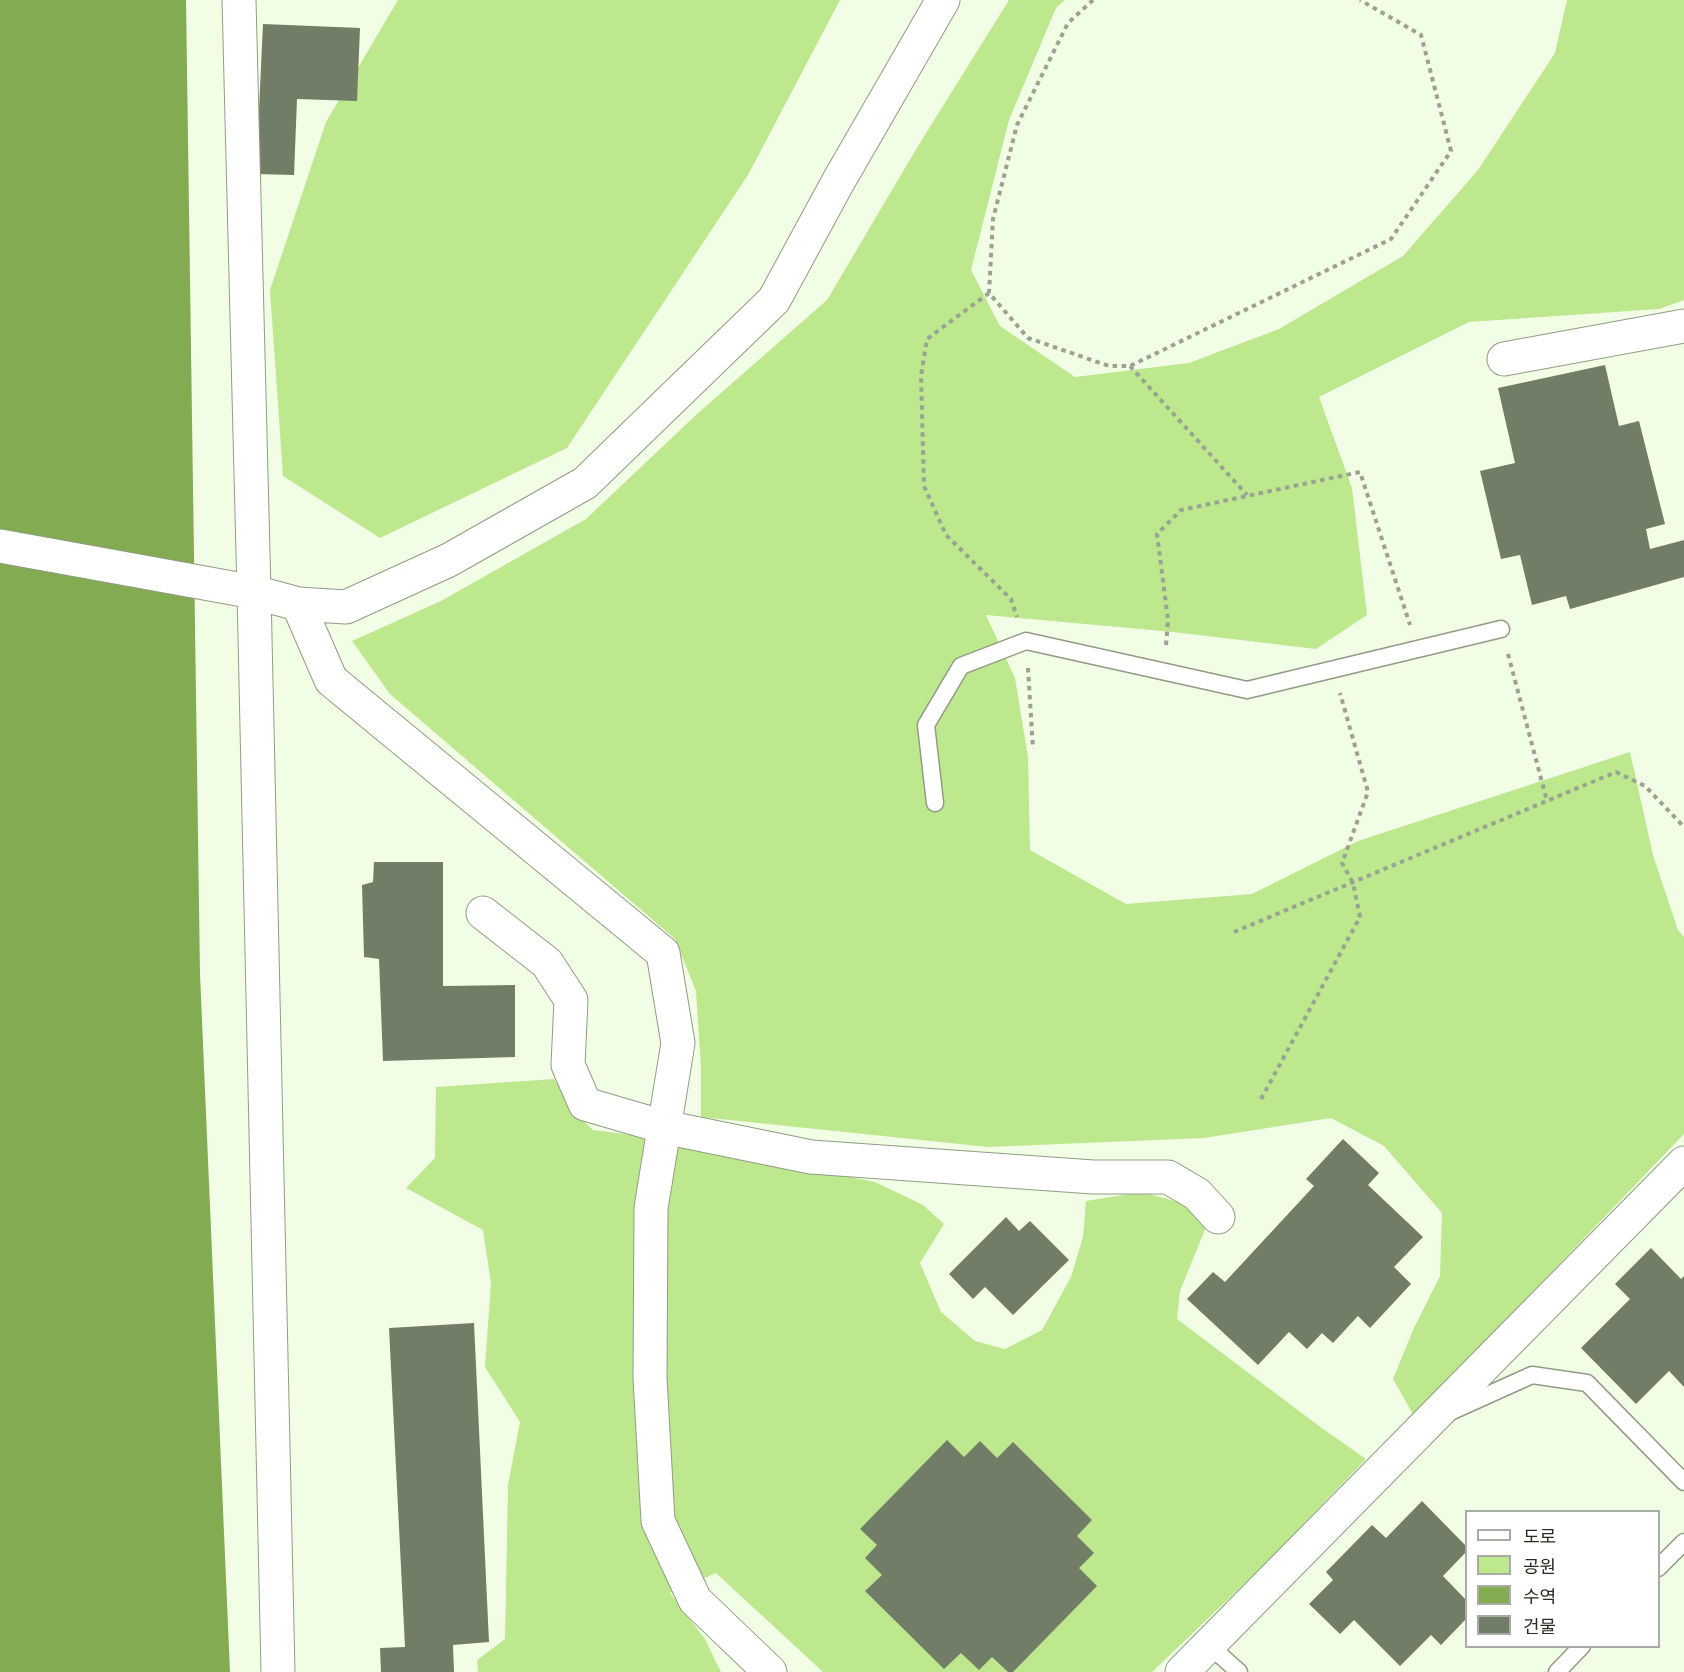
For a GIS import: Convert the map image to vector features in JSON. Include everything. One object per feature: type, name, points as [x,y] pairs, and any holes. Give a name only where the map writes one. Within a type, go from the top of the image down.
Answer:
[{"type":"street","points":[[239,0],[278,1672]]},
{"type":"street","points":[[0,546],[254,592],[298,604],[346,607],[449,560],[585,483],[774,300],[838,182],[942,0]]},
{"type":"street","points":[[1504,359],[1684,326]]},
{"type":"street","points":[[298,604],[331,680],[663,953],[678,1043],[651,1208],[650,1378],[658,1521],[695,1600],[770,1672]]},
{"type":"street","points":[[483,913],[547,963],[571,1000],[568,1065],[585,1104],[664,1127],[811,1157],[1094,1177],[1168,1177],[1197,1194],[1218,1217]]},
{"type":"street","points":[[1182,1672],[1684,1163]]},
{"type":"lane","points":[[935,803],[926,725],[961,666],[1026,641],[1247,690],[1501,629]]},
{"type":"lane","points":[[1428,1422],[1532,1375],[1587,1383],[1684,1482]]},
{"type":"lane","points":[[1660,1567],[1684,1542]]},
{"type":"lane","points":[[1209,1645],[1239,1672]]},
{"type":"lane","points":[[1557,1672],[1581,1648]]},
{"type":"path","points":[[1093,0],[1068,23],[1017,125],[993,219],[989,293],[1028,338],[1109,366],[1130,366],[1391,239],[1451,151],[1421,35],[1359,0]]},
{"type":"path","points":[[989,293],[927,339],[921,376],[924,486],[946,535],[1011,599],[1026,641],[1033,749]]},
{"type":"path","points":[[1130,366],[1247,495]]},
{"type":"path","points":[[1165,672],[1168,620],[1157,534],[1181,510],[1360,472],[1418,649]]},
{"type":"path","points":[[1501,629],[1547,801]]},
{"type":"path","points":[[1262,1099],[1359,917],[1353,883],[1342,863],[1368,792],[1333,669]]},
{"type":"path","points":[[1234,932],[1616,772],[1646,786],[1684,827]]},
{"type":"green space","points":[[398,0],[840,0],[748,175],[567,448],[380,538],[283,476],[270,290],[326,122]]},
{"type":"green space","points":[[1009,0],[1065,0],[1056,8],[1009,120],[971,270],[1000,326],[1075,377],[1189,363],[1279,329],[1403,256],[1478,170],[1555,53],[1567,0],[1684,0],[1684,300],[1659,309],[1469,322],[1319,397],[1352,488],[1367,615],[1316,649],[1173,632],[986,615],[1015,678],[1028,757],[1030,850],[1126,904],[1252,894],[1358,841],[1630,752],[1653,855],[1678,930],[1684,937],[1684,1134],[1414,1416],[1393,1379],[1414,1328],[1440,1276],[1442,1213],[1384,1146],[1331,1118],[1204,1138],[988,1147],[701,1117],[701,1068],[696,991],[675,939],[390,694],[352,641],[441,601],[586,519],[697,414],[827,300],[918,146]]},
{"type":"green space","points":[[554,1079],[575,1113],[593,1130],[672,1140],[691,1146],[875,1182],[923,1205],[944,1224],[920,1263],[941,1312],[975,1341],[1005,1349],[1042,1330],[1071,1277],[1083,1237],[1086,1201],[1142,1192],[1185,1204],[1206,1227],[1180,1291],[1177,1319],[1366,1459],[1265,1564],[1152,1672],[823,1672],[716,1573],[670,1593],[705,1639],[721,1672],[478,1672],[477,1660],[505,1639],[508,1485],[520,1422],[485,1367],[491,1283],[483,1230],[406,1188],[435,1158],[436,1087]]},
{"type":"water","points":[[0,0],[186,0],[200,974],[230,1672],[0,1672]]},
{"type":"building","points":[[263,24],[360,28],[357,101],[297,99],[294,175],[256,174]]},
{"type":"building","points":[[1605,365],[1619,426],[1639,421],[1665,524],[1646,529],[1650,549],[1684,540],[1684,577],[1570,609],[1566,596],[1532,605],[1520,555],[1501,559],[1480,471],[1515,463],[1498,388]]},
{"type":"building","points":[[374,862],[443,862],[443,986],[515,985],[515,1057],[383,1061],[379,959],[364,957],[362,885],[373,882]]},
{"type":"building","points":[[1343,1139],[1379,1173],[1368,1185],[1423,1237],[1394,1267],[1411,1284],[1370,1328],[1358,1316],[1333,1343],[1322,1333],[1307,1349],[1289,1332],[1258,1365],[1187,1299],[1213,1272],[1225,1282],[1314,1186],[1306,1179]]},
{"type":"building","points":[[1006,1217],[1019,1231],[1030,1221],[1069,1260],[1013,1315],[985,1287],[973,1299],[949,1274]]},
{"type":"building","points":[[1651,1248],[1681,1279],[1684,1276],[1684,1387],[1669,1371],[1636,1404],[1581,1348],[1630,1299],[1615,1284]]},
{"type":"building","points":[[474,1323],[489,1642],[453,1645],[454,1672],[381,1672],[380,1648],[405,1647],[389,1328]]},
{"type":"building","points":[[947,1440],[964,1457],[980,1441],[997,1458],[1013,1442],[1092,1520],[1077,1536],[1094,1553],[1079,1568],[1097,1586],[1013,1672],[1008,1672],[992,1657],[979,1670],[961,1653],[944,1669],[865,1591],[882,1575],[865,1558],[877,1545],[860,1529]]},
{"type":"building","points":[[1422,1501],[1465,1545],[1465,1553],[1443,1576],[1465,1599],[1465,1620],[1441,1645],[1431,1635],[1400,1666],[1354,1620],[1340,1634],[1309,1604],[1333,1580],[1326,1572],[1372,1525],[1386,1538]]}]
